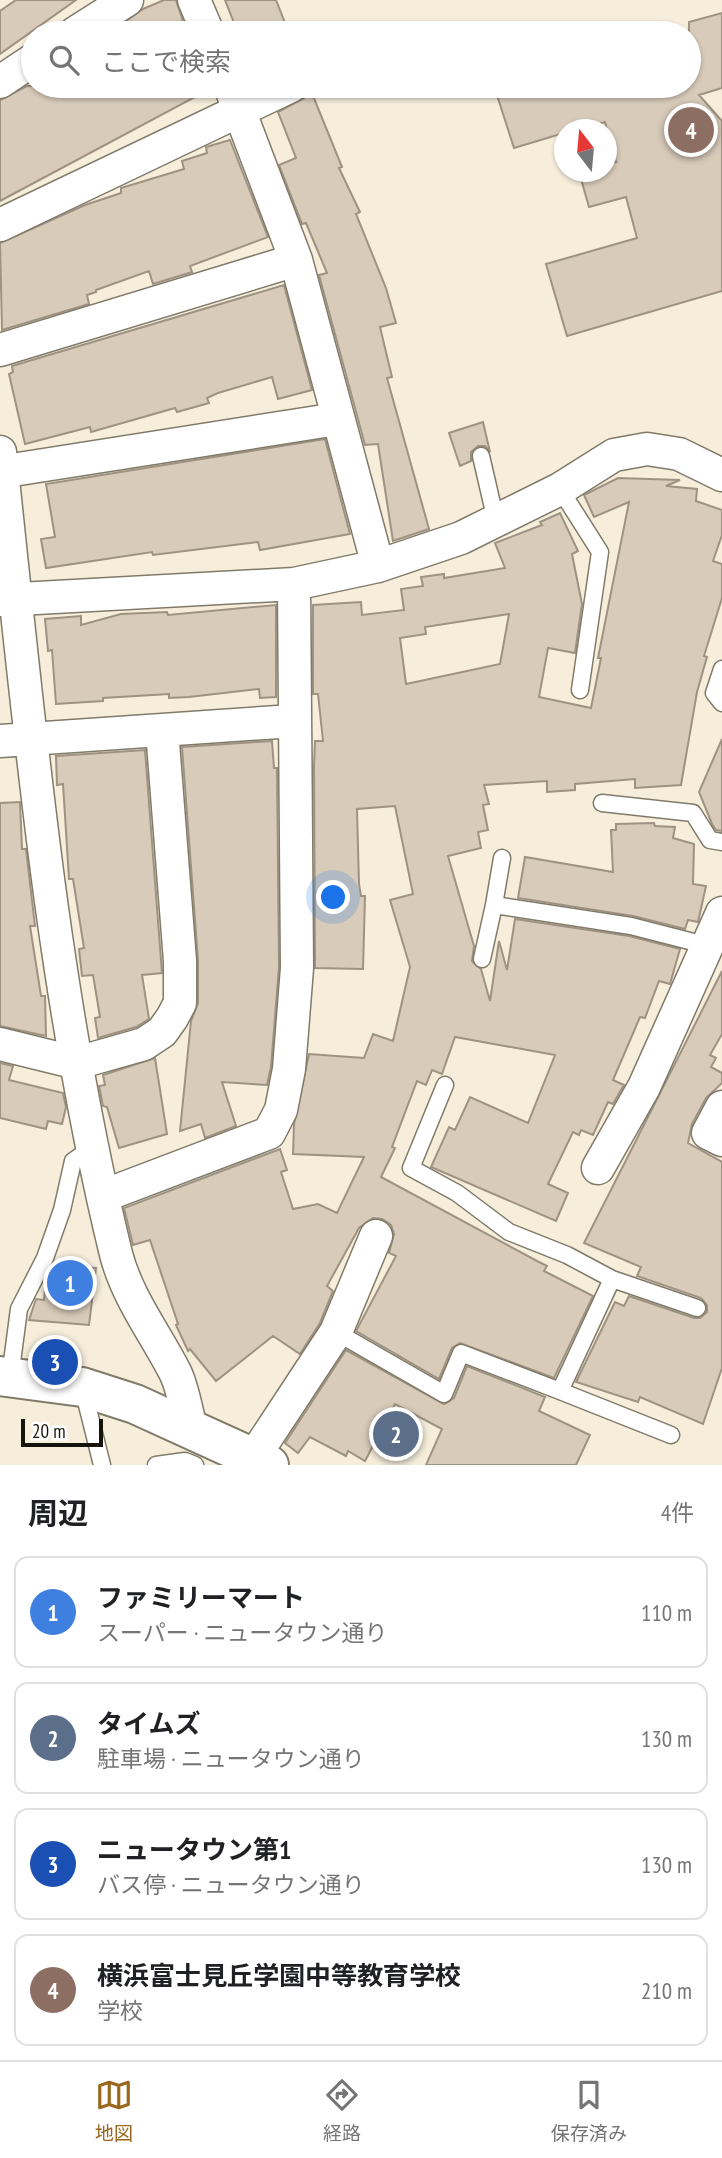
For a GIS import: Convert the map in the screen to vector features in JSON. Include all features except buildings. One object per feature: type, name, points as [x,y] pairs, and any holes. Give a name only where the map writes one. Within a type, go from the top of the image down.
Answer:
[{"type":"street","points":[[94,21],[127,0]]},
{"type":"street","points":[[194,0],[203,21]]},
{"type":"street","points":[[0,82],[21,68]]},
{"type":"street","points":[[0,225],[235,98],[296,260],[378,566]]},
{"type":"street","points":[[0,350],[296,260]]},
{"type":"street","points":[[191,1428],[176,1374],[134,1300],[117,1258],[93,1147],[77,1063],[32,739],[7,599],[1,465],[337,419]]},
{"type":"street","points":[[7,599],[294,584],[378,566],[461,538],[560,489],[614,455],[647,449],[679,454],[722,475]]},
{"type":"street","points":[[103,1196],[269,1133],[281,1110],[289,1069],[297,968],[294,584]]},
{"type":"street","points":[[0,741],[293,721]]},
{"type":"street","points":[[0,1044],[77,1063],[144,1044],[162,1032],[180,1003],[174,878],[162,730]]},
{"type":"street","points":[[598,1168],[644,1087],[722,913]]},
{"type":"street","points":[[722,1107],[708,1133],[722,1140]]},
{"type":"street","points":[[5,1376],[82,1387],[135,1404],[261,1461],[336,1332],[376,1237]]},
{"type":"lane","points":[[481,456],[496,521]]},
{"type":"lane","points":[[560,489],[600,552],[580,690]]},
{"type":"lane","points":[[722,668],[714,693],[722,702]]},
{"type":"lane","points":[[602,803],[693,813],[710,840],[722,842]]},
{"type":"lane","points":[[482,958],[502,858]]},
{"type":"lane","points":[[494,905],[631,926],[709,946]]},
{"type":"lane","points":[[445,1085],[411,1168],[457,1194],[509,1232],[567,1255],[612,1279],[697,1308]]},
{"type":"lane","points":[[5,1376],[19,1309],[45,1258],[62,1210],[73,1161],[93,1147]]},
{"type":"lane","points":[[560,1391],[612,1279]]},
{"type":"lane","points":[[336,1332],[444,1394],[461,1353],[671,1435]]},
{"type":"lane","points":[[82,1387],[102,1465]]},
{"type":"lane","points":[[156,1465],[185,1461],[195,1465]]},
{"type":"place","name":"横浜富士見丘学園中等教育学校","points":[[691,130]]},
{"type":"place","name":"ファミリーマート","points":[[70,1283]]},
{"type":"place","name":"ニュータウン第1","points":[[55,1362]]},
{"type":"place","name":"タイムズ","points":[[396,1434]]}]
